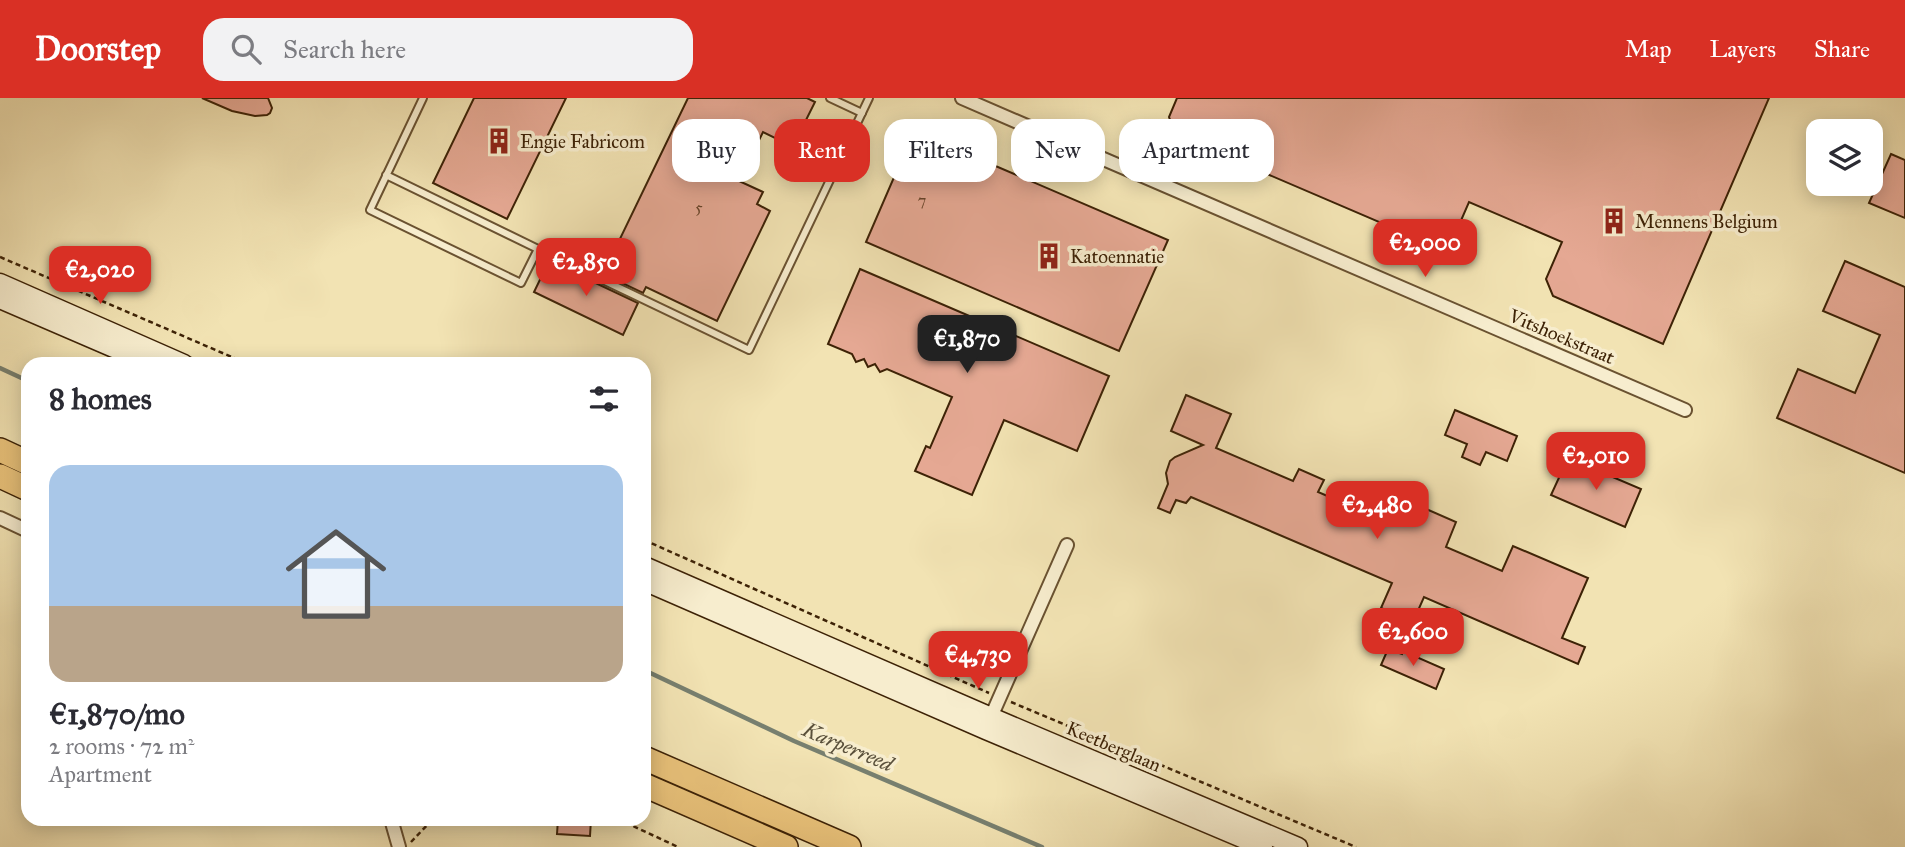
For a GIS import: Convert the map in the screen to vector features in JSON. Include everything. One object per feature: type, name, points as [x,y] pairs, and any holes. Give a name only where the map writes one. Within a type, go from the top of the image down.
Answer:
[{"type":"highway","points":[[0,450],[21,460]]},
{"type":"highway","points":[[0,477],[21,486]]},
{"type":"highway","points":[[651,761],[849,847]]},
{"type":"highway","points":[[651,788],[786,847]]},
{"type":"main road","points":[[0,283],[168,357]]},
{"type":"main road","points":[[0,299],[135,357]]},
{"type":"main road","name":"Keetberglaan","points":[[651,569],[1298,847]]},
{"type":"main road","name":"Keetberglaan","points":[[651,584],[1263,847]]},
{"type":"street","name":"Vitshoekstraat","points":[[962,98],[1685,410]]},
{"type":"street","points":[[0,518],[21,528]]},
{"type":"street","points":[[991,717],[1067,545]]},
{"type":"street","points":[[393,826],[399,847]]},
{"type":"lane","points":[[423,98],[370,210],[521,283],[538,249]]},
{"type":"lane","points":[[830,98],[862,113]]},
{"type":"lane","points":[[386,175],[750,350],[869,98]]},
{"type":"path","points":[[0,257],[232,357]]},
{"type":"path","points":[[405,847],[426,826]]},
{"type":"path","points":[[633,826],[678,847]]},
{"type":"building","points":[[202,98],[268,98],[272,108],[267,115],[255,116],[232,111]]},
{"type":"building","name":"Engie Fabricom","points":[[474,98],[566,98],[507,219],[433,183]]},
{"type":"building","points":[[688,98],[807,98],[815,102],[806,119],[774,119],[774,137],[763,132],[760,138],[760,119],[678,119]]},
{"type":"building","name":"Mennens Belgium","points":[[1177,98],[1769,98],[1663,344],[1553,296],[1546,279],[1562,242],[1469,202],[1453,239],[1435,246],[1274,177],[1274,119],[1169,117]]},
{"type":"building","points":[[672,131],[672,182],[741,182],[763,192],[757,204],[770,211],[717,321],[646,287],[643,293],[603,274]]},
{"type":"building","points":[[1891,154],[1905,160],[1905,218],[1869,203],[1872,196],[1883,196],[1883,172]]},
{"type":"building","name":"Katoennatie","points":[[997,167],[1011,173],[1011,182],[1033,182],[1168,240],[1119,351],[866,242],[892,182],[997,182]]},
{"type":"building","points":[[549,261],[638,303],[623,335],[534,292]]},
{"type":"building","points":[[1845,261],[1905,287],[1905,473],[1777,418],[1798,369],[1855,393],[1880,335],[1823,311]]},
{"type":"building","points":[[860,269],[1109,376],[1077,451],[1004,420],[972,495],[915,471],[926,446],[930,448],[952,397],[887,369],[880,372],[875,364],[868,367],[864,359],[856,362],[852,354],[828,344]]},
{"type":"building","points":[[1186,395],[1231,414],[1216,448],[1293,481],[1299,469],[1324,480],[1318,492],[1367,513],[1373,501],[1419,521],[1424,508],[1456,522],[1446,547],[1502,571],[1513,546],[1588,578],[1562,638],[1585,647],[1578,664],[1424,597],[1413,622],[1381,608],[1392,583],[1191,497],[1186,503],[1176,500],[1170,513],[1158,508],[1168,484],[1166,473],[1170,461],[1203,445],[1171,431]]},
{"type":"building","points":[[1455,410],[1517,436],[1507,461],[1486,452],[1480,465],[1462,457],[1467,444],[1445,435]]},
{"type":"building","points":[[1568,458],[1641,489],[1625,527],[1551,495]]},
{"type":"building","points":[[1388,649],[1402,654],[1403,651],[1444,669],[1436,689],[1381,665]]},
{"type":"building","points":[[558,826],[591,826],[590,836],[557,834]]},
{"type":"waterway","name":"Karperreed","points":[[0,368],[21,378]]},
{"type":"waterway","name":"Karperreed","points":[[651,673],[794,741],[1042,847]]},
{"type":"place","name":"Engie Fabricom","points":[[499,141]]},
{"type":"place","name":"Mennens Belgium","points":[[1614,221]]},
{"type":"place","name":"Katoennatie","points":[[1049,256]]}]
